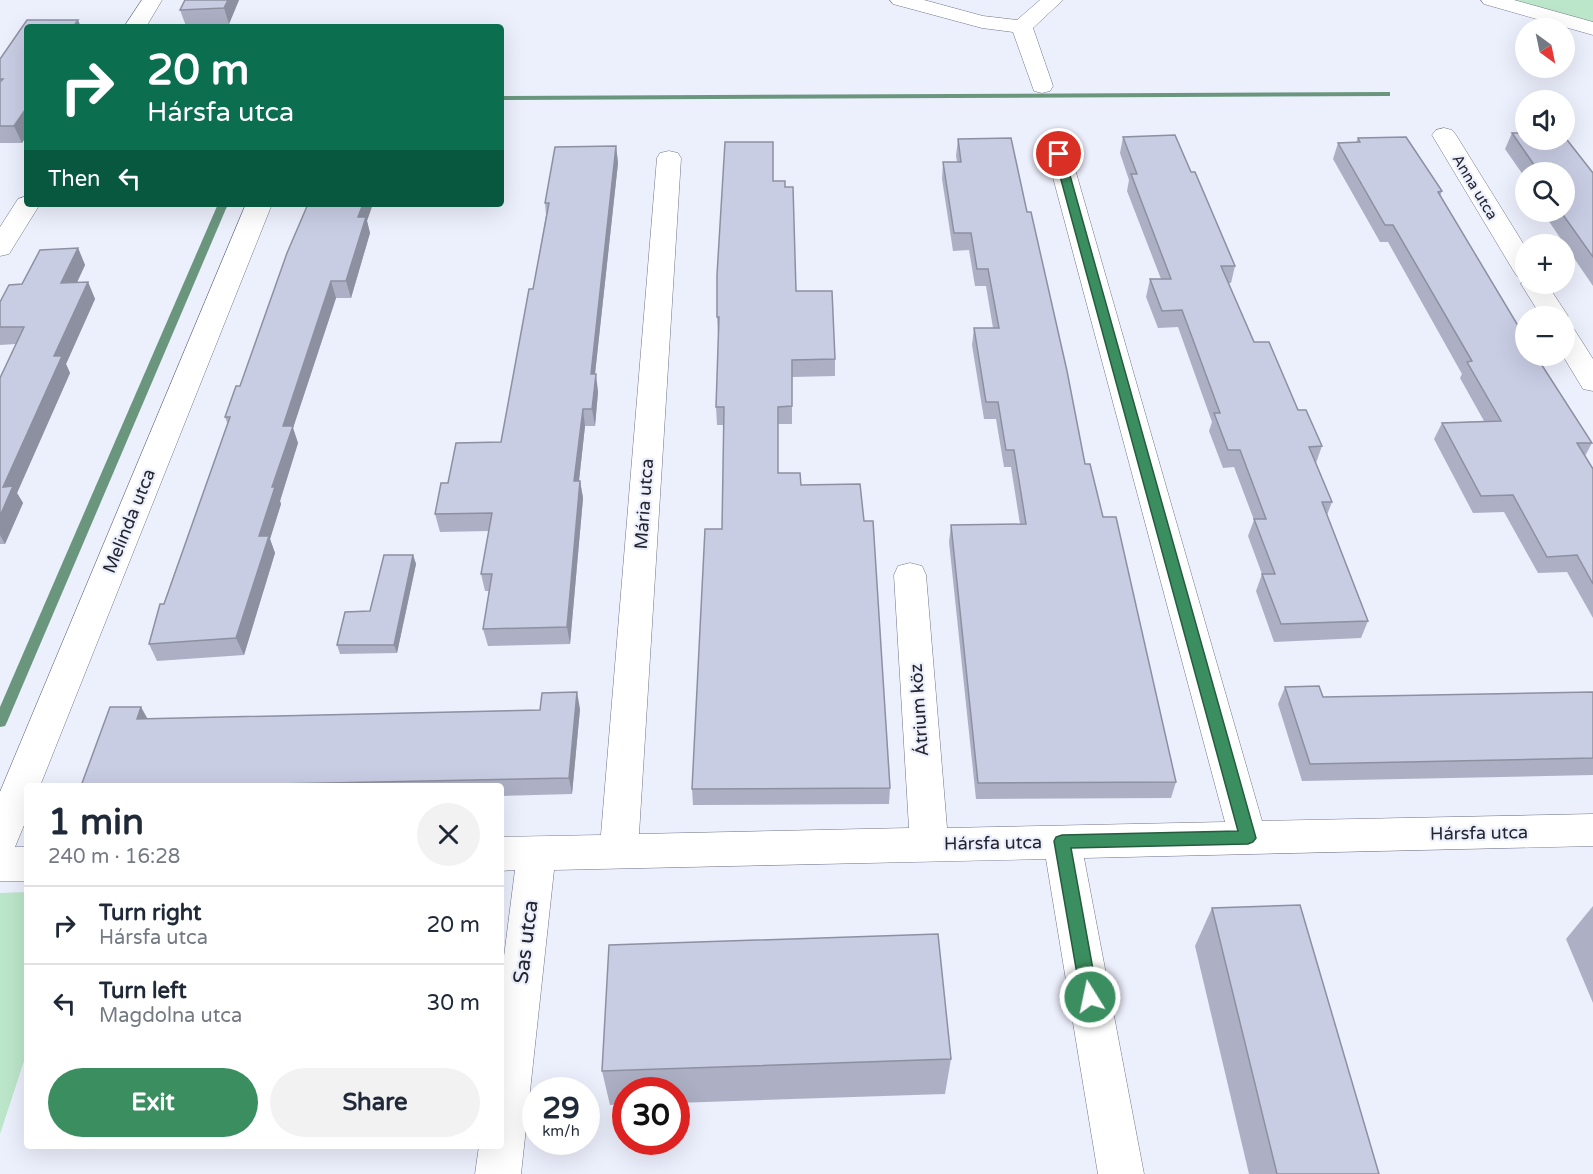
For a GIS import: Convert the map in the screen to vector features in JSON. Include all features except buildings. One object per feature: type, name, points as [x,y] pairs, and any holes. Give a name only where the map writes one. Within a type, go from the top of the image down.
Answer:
[{"type":"street","points":[[137,24],[152,0]]},
{"type":"street","points":[[900,0],[982,22],[1022,27],[1053,0]]},
{"type":"street","points":[[1491,0],[1593,29]]},
{"type":"street","points":[[1022,27],[1042,86]]},
{"type":"street","name":"Anna utca","points":[[1444,135],[1515,252]]},
{"type":"street","points":[[1059,154],[1248,838]]},
{"type":"street","name":"Mária utca","points":[[619,851],[669,158]]},
{"type":"street","points":[[0,248],[25,207]]},
{"type":"street","name":"Melinda utca","points":[[0,838],[258,207]]},
{"type":"street","points":[[1575,353],[1593,382]]},
{"type":"street","name":"Átrium köz","points":[[910,575],[929,844]]},
{"type":"street","name":"Hársfa utca","points":[[519,853],[1593,830]]},
{"type":"street","points":[[1062,841],[1121,1174]]},
{"type":"street","name":"Sas utca","points":[[504,1082],[519,853]]},
{"type":"street","points":[[0,864],[24,864]]},
{"type":"street","name":"Sas utca","points":[[498,1174],[500,1149]]},
{"type":"green space","points":[[1511,0],[1593,0],[1593,23]]},
{"type":"green space","points":[[24,892],[24,1061],[0,1134],[0,893]]},
{"type":"waterway","points":[[504,98],[1387,94]]},
{"type":"waterway","points":[[0,722],[222,207]]},
{"type":"route","points":[[1059,154],[1248,838],[1062,841],[1090,997]]}]
